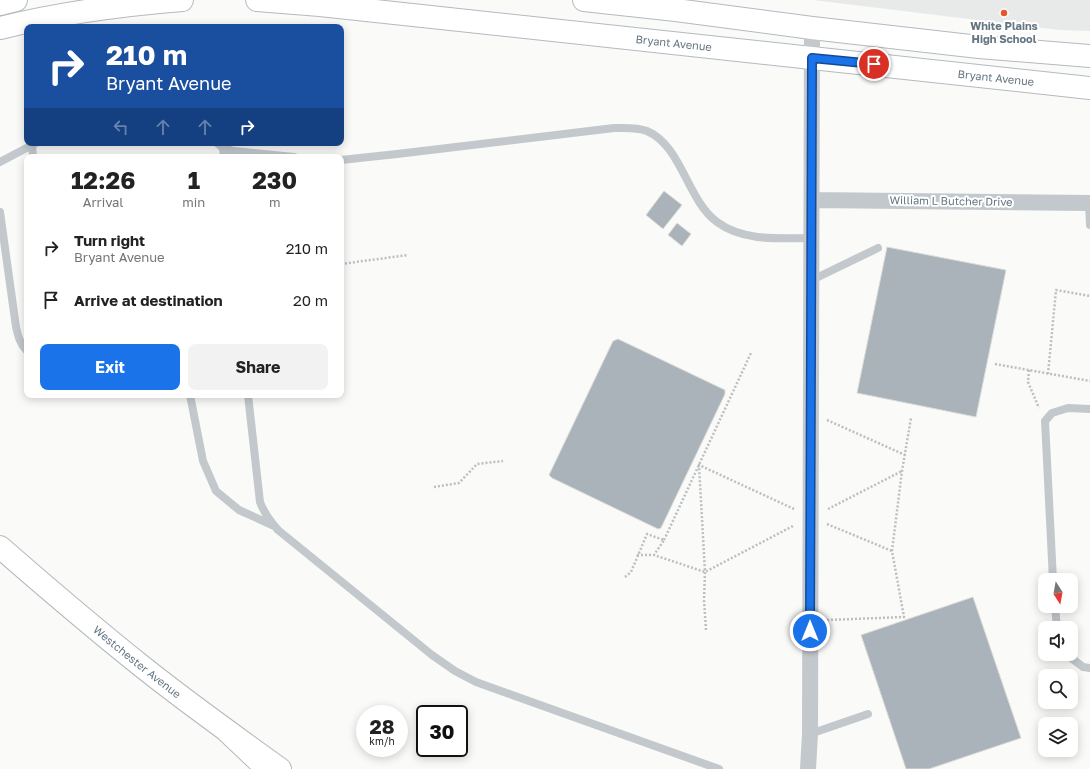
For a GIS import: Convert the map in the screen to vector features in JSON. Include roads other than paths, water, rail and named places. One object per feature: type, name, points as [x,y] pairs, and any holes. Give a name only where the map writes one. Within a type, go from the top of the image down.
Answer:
[{"type":"main road","points":[[0,4],[16,0]]},
{"type":"main road","points":[[0,28],[22,22],[90,9],[182,0]]},
{"type":"main road","name":"Bryant Avenue","points":[[257,0],[320,5],[1090,88]]},
{"type":"main road","points":[[584,0],[676,10],[812,28],[1090,56]]},
{"type":"main road","name":"Westchester Avenue","points":[[0,547],[119,647],[227,731],[280,769]]},
{"type":"main road","points":[[227,731],[267,769]]},
{"type":"street","points":[[808,769],[810,734],[812,28]]},
{"type":"street","name":"William L Butcher Drive","points":[[812,200],[1090,203]]},
{"type":"lane","points":[[344,160],[614,128],[636,128],[647,131],[656,136],[672,153],[698,200],[708,214],[718,222],[730,229],[744,234],[760,237],[812,238]]},
{"type":"lane","points":[[0,162],[30,146]]},
{"type":"lane","points":[[220,146],[234,151],[264,154]]},
{"type":"lane","points":[[1090,203],[1090,225]]},
{"type":"lane","points":[[0,212],[16,327],[19,339],[24,347]]},
{"type":"lane","points":[[812,280],[878,248]]},
{"type":"lane","points":[[191,398],[202,461],[216,491],[239,510],[273,525]]},
{"type":"lane","points":[[248,398],[260,502],[264,512],[273,525],[432,656],[455,671],[476,682],[719,769]]},
{"type":"lane","points":[[1053,573],[1045,421],[1052,413],[1068,408],[1090,409]]},
{"type":"lane","points":[[1075,661],[1083,667],[1090,668]]},
{"type":"lane","points":[[810,734],[868,714]]},
{"type":"place","name":"White Plains High School","points":[[1004,13]]}]
